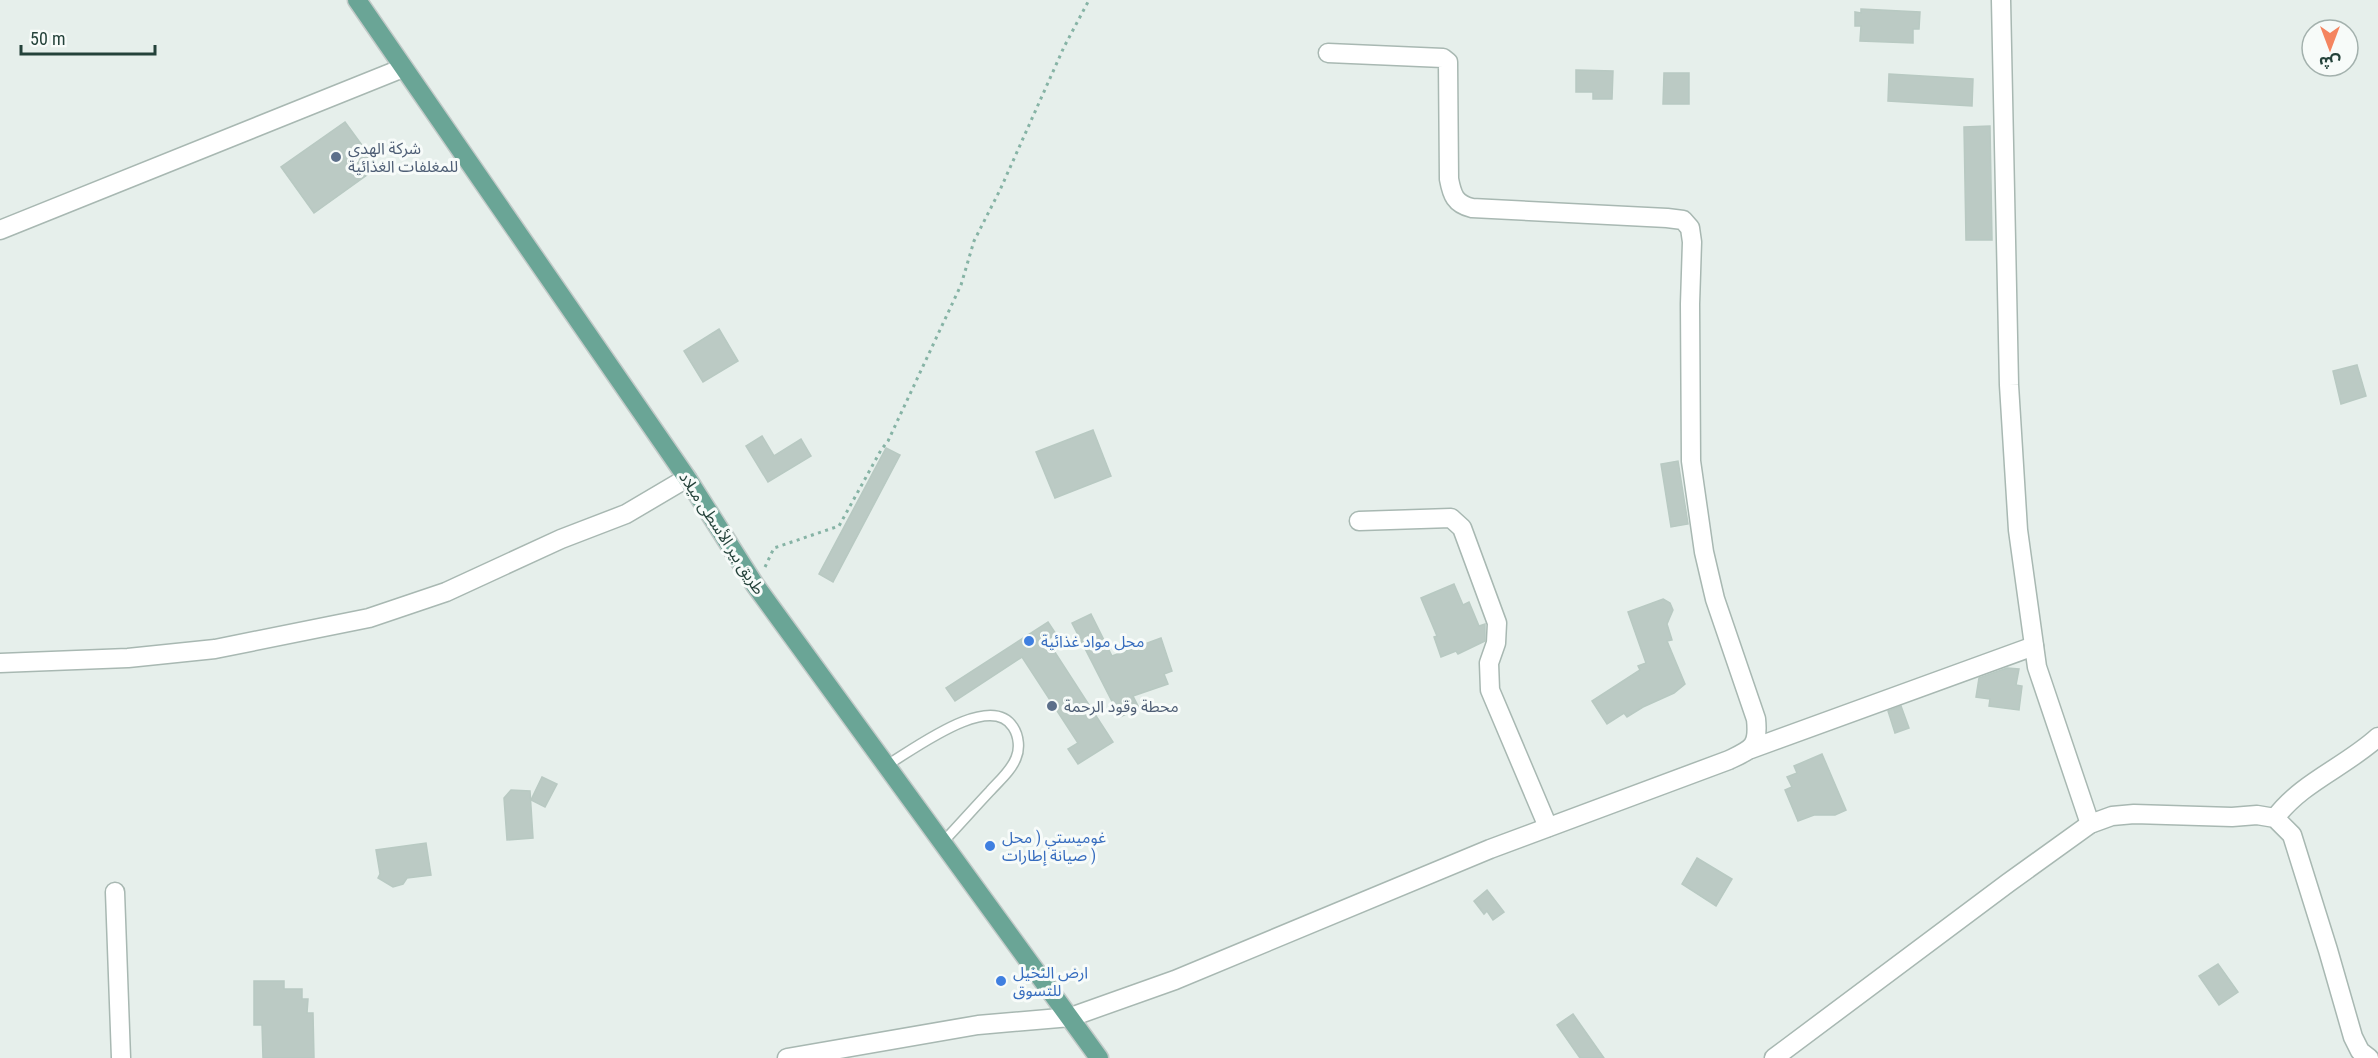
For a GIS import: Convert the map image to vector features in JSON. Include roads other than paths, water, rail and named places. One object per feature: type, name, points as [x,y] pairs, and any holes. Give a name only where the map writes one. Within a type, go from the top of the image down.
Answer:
[{"type":"main road","name":"طريق بير الأسطى ميلاد","points":[[357,0],[687,478],[755,585],[1099,1058]]},
{"type":"street","points":[[2001,0],[2009,385],[2018,530],[2037,667],[2090,824]]},
{"type":"street","points":[[1328,53],[1443,58],[1448,62],[1449,179],[1452,195],[1460,206],[1667,218],[1683,220],[1690,228],[1692,242],[1691,460],[1704,552],[1715,599],[1756,719],[1758,736],[1751,749]]},
{"type":"street","points":[[0,230],[403,68]]},
{"type":"street","points":[[0,663],[128,658],[214,649],[369,618],[446,592],[561,539],[626,514],[687,478]]},
{"type":"street","points":[[1359,521],[1451,518],[1462,528],[1497,623],[1496,643],[1489,663],[1490,690],[1548,828]]},
{"type":"street","points":[[787,1058],[978,1025],[1071,1017],[1175,980],[1468,858],[1729,760],[1751,749],[2034,646]]},
{"type":"street","points":[[2276,818],[2288,801],[2304,788],[2336,769],[2378,737]]},
{"type":"street","points":[[1774,1058],[2090,824],[2112,816],[2134,814],[2232,817],[2257,815],[2276,818],[2292,835],[2353,1037],[2360,1051],[2368,1058]]},
{"type":"street","points":[[115,892],[122,1058]]},
{"type":"lane","points":[[887,765],[967,719],[987,714],[1000,716],[1013,726],[1019,742],[1017,757],[1008,771],[943,842]]},
{"type":"place","name":"شركة الهدي للمغلفات الغذائية","points":[[336,157]]},
{"type":"place","name":"محل مواد غذائية","points":[[1029,641]]},
{"type":"place","name":"محطة وقود الرحمة","points":[[1052,706]]},
{"type":"place","name":"غوميستي ( محل صيانة إطارات )","points":[[990,846]]},
{"type":"place","name":"ارض النخيل للتسوق","points":[[1001,981]]}]
